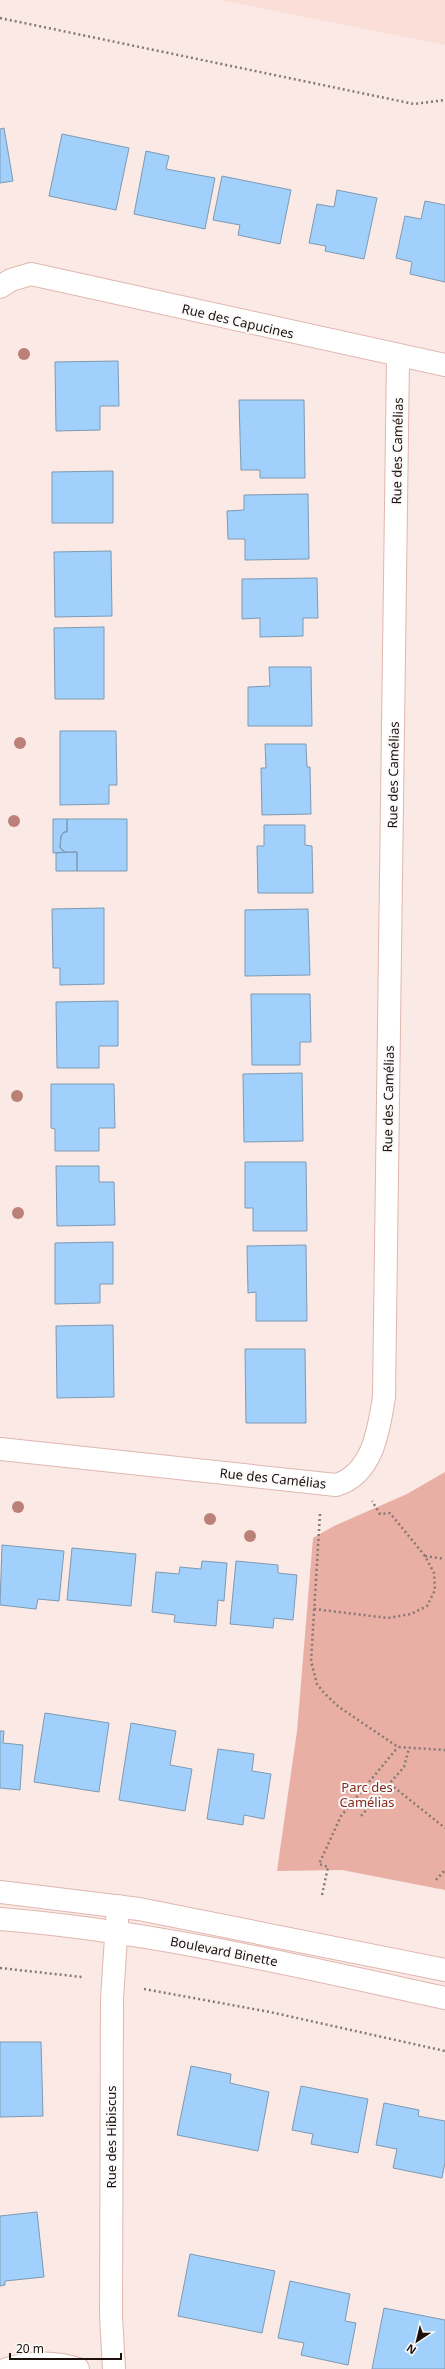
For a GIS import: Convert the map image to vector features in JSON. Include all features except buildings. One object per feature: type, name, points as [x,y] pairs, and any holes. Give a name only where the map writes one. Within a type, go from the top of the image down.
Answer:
[{"type":"street","name":"Rue des Capucines","points":[[0,287],[11,280],[31,274],[398,357],[445,366]]},
{"type":"street","name":"Rue des Camélias","points":[[0,1449],[323,1484],[345,1482],[355,1475],[366,1460],[373,1446],[384,1397],[398,357]]},
{"type":"street","name":"Boulevard Binette","points":[[0,1892],[118,1906],[252,1930],[445,1970]]},
{"type":"street","name":"Rue des Hibiscus","points":[[114,2369],[111,2316],[112,2015],[118,1906]]},
{"type":"street","name":"Boulevard Binette","points":[[0,1919],[116,1932],[266,1959],[445,1998]]},
{"type":"street","points":[[7,2369],[45,2362],[63,2364],[78,2369]]},
{"type":"path","points":[[0,18],[414,104],[445,100]]},
{"type":"path","points":[[314,1609],[388,1618],[411,1614],[427,1606],[435,1590],[434,1573],[425,1556],[390,1513],[380,1514],[355,1475]]},
{"type":"path","points":[[323,1484],[310,1661],[317,1684],[339,1707],[398,1747],[445,1750]]},
{"type":"path","points":[[425,1556],[445,1559]]},
{"type":"path","points":[[322,1895],[328,1867],[319,1864],[341,1816],[398,1747]]},
{"type":"path","points":[[361,1816],[404,1767],[409,1748]]},
{"type":"path","points":[[390,1784],[445,1828]]},
{"type":"path","points":[[436,1880],[445,1870]]},
{"type":"path","points":[[0,1968],[81,1977]]},
{"type":"path","points":[[149,1990],[270,2012],[445,2051]]},
{"type":"shaded area","points":[[221,0],[445,0],[445,45]]},
{"type":"green space","name":"Parc des Camélias","points":[[445,1472],[445,1890],[342,1870],[277,1871],[297,1731],[313,1538],[334,1526],[407,1494]]}]
